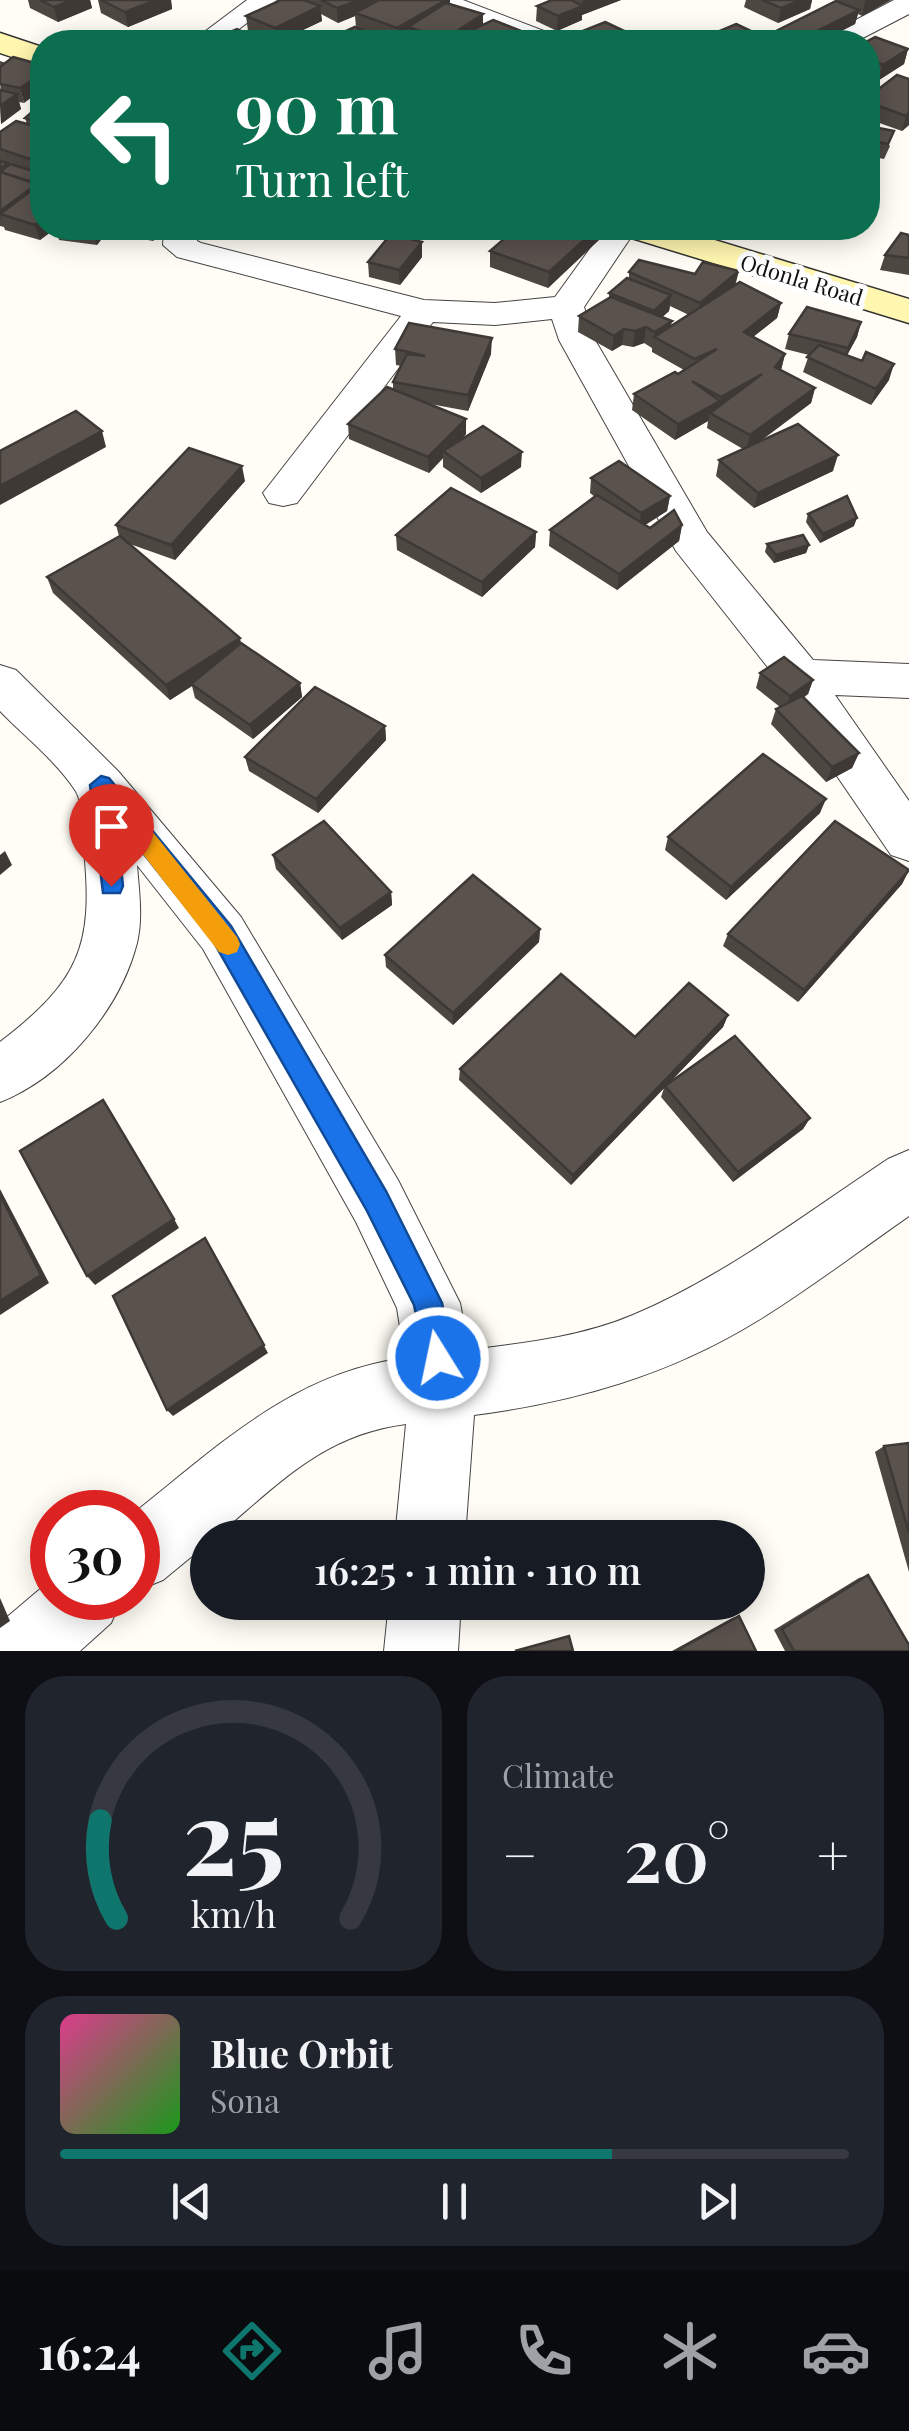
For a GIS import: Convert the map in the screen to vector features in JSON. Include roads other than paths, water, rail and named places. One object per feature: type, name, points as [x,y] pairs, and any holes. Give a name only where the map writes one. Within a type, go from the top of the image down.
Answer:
[{"type":"street","points":[[221,30],[264,0]]},
{"type":"street","points":[[439,0],[517,30]]},
{"type":"street","points":[[858,30],[909,3]]},
{"type":"street","points":[[0,42],[30,53]]},
{"type":"street","points":[[180,240],[180,245],[189,250],[424,312],[495,314],[566,308]]},
{"type":"street","points":[[566,308],[613,240]]},
{"type":"street","name":"Odonla Road","points":[[678,240],[909,310]]},
{"type":"street","points":[[566,308],[577,340],[609,402],[691,541],[801,677],[828,724],[909,840]]},
{"type":"street","points":[[283,493],[424,312]]},
{"type":"street","points":[[801,677],[909,681]]},
{"type":"street","points":[[0,682],[101,785],[222,933],[376,1201],[428,1303],[443,1386],[432,1520]]},
{"type":"street","points":[[0,1075],[34,1051],[84,1000],[112,939],[101,785]]},
{"type":"street","points":[[160,1537],[285,1435],[318,1416],[369,1396],[554,1372],[639,1346],[732,1300],[909,1180]]},
{"type":"street","points":[[24,1651],[60,1620]]},
{"type":"street","points":[[421,1651],[424,1620]]}]
